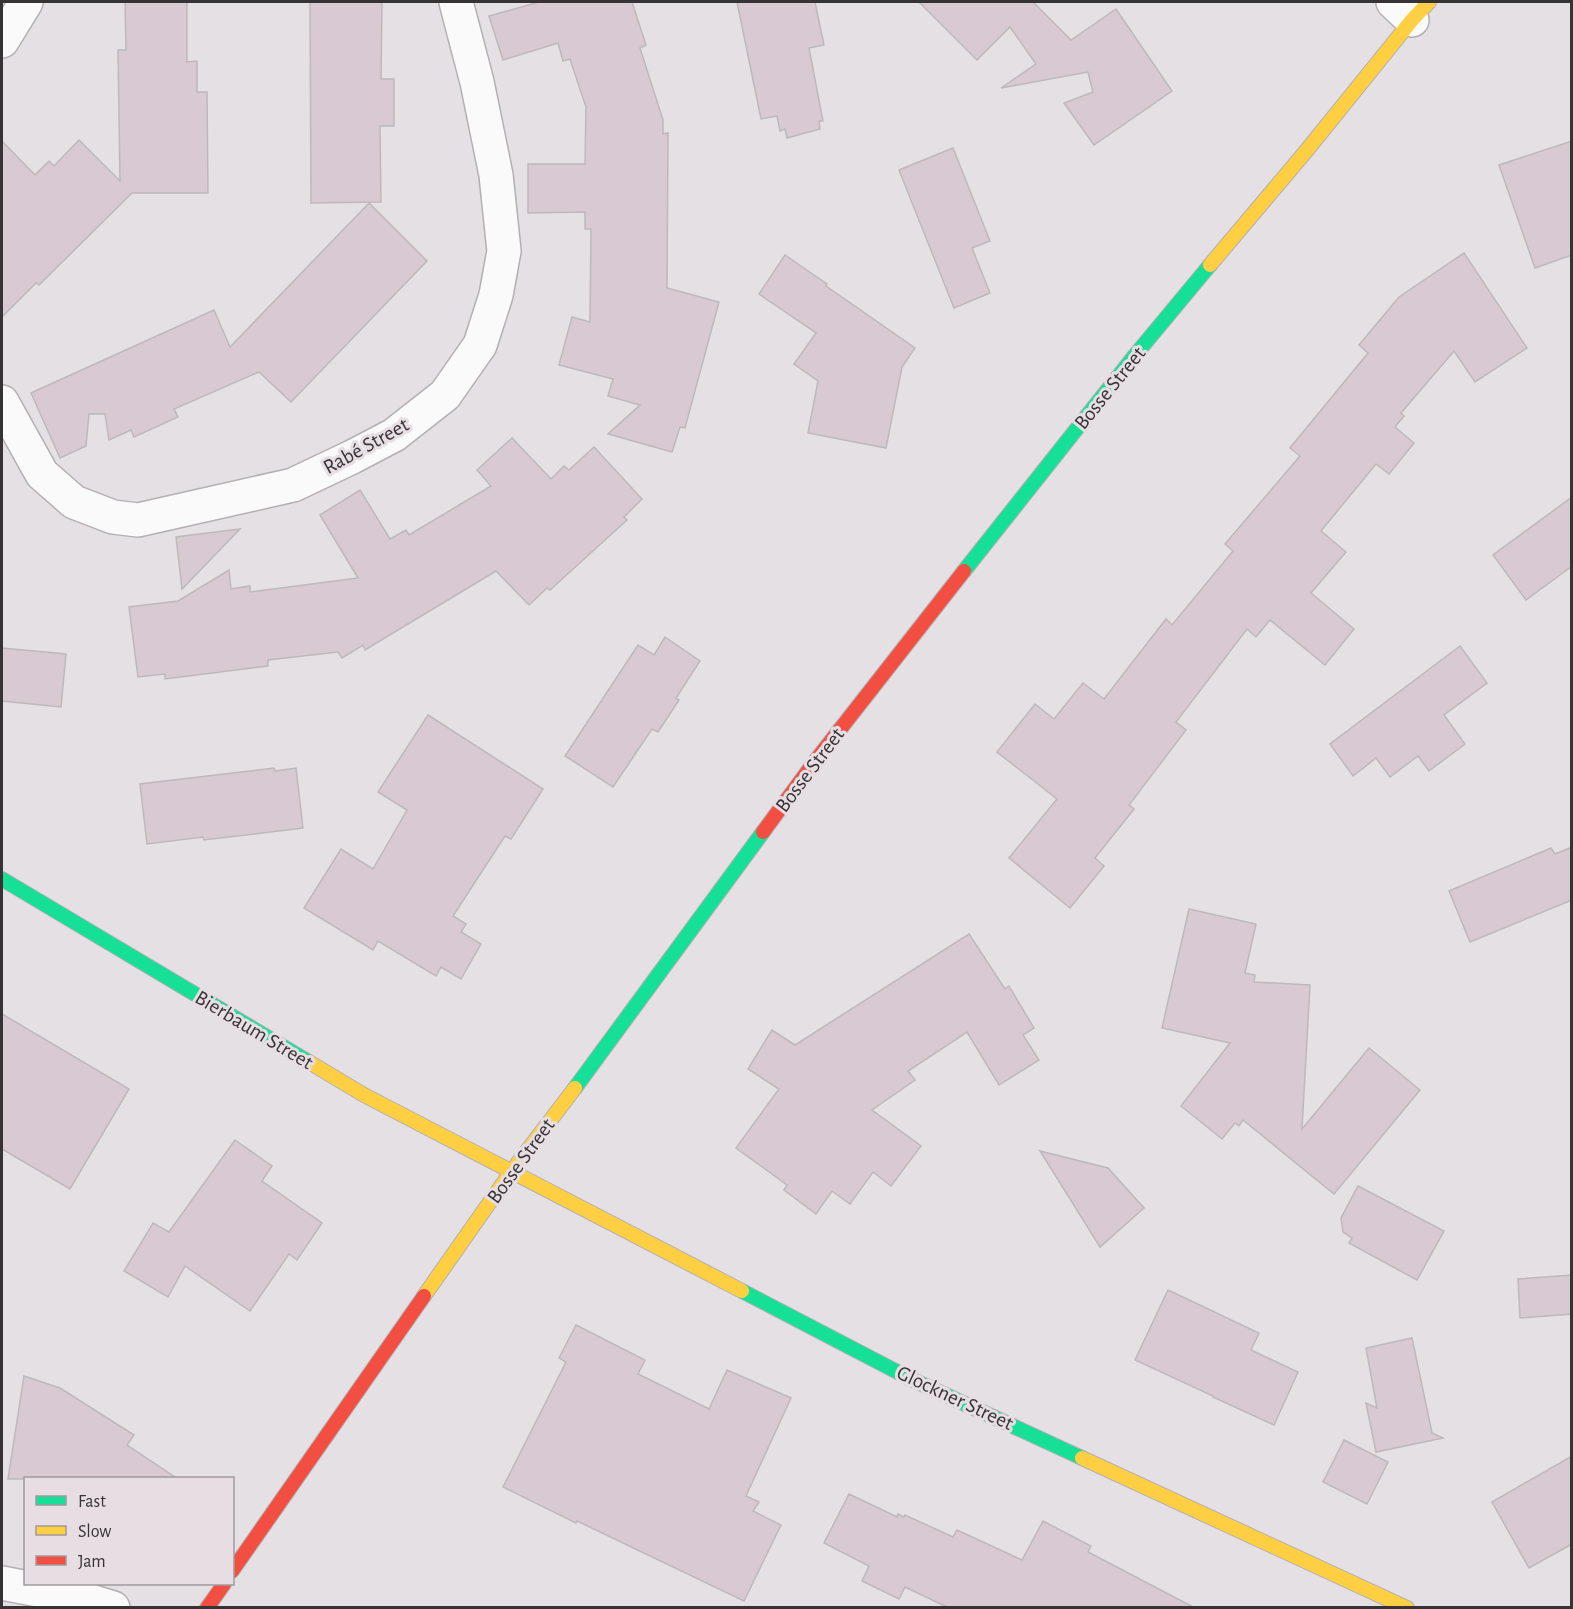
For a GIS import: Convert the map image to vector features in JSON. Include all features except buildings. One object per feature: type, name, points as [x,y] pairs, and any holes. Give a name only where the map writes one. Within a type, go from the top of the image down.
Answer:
[{"type":"street","points":[[2,41],[26,2]]},
{"type":"street","name":"Rabé Street","points":[[2,402],[42,474],[74,502],[113,518],[138,520],[292,485],[394,435],[445,394],[480,345],[496,295],[504,251],[496,175],[477,82],[456,2]]},
{"type":"street","name":"Bosse Street","points":[[234,1568],[511,1172],[574,1090],[816,760],[1136,354],[1307,150],[1411,8]]},
{"type":"street","name":"Bierbaum Street","points":[[2,879],[364,1095],[511,1172]]},
{"type":"street","name":"Glockner Street","points":[[511,1172],[911,1379],[1407,1608]]},
{"type":"street","points":[[2,1583],[98,1604]]},
{"type":"street","points":[[207,1608],[223,1585]]},
{"type":"traffic: fast","points":[[964,571],[1136,354],[1210,265]]},
{"type":"traffic: fast","points":[[575,1088],[763,832]]},
{"type":"traffic: fast","points":[[2,879],[309,1062]]},
{"type":"traffic: fast","points":[[742,1291],[911,1379],[1082,1458]]},
{"type":"traffic: slow","points":[[1210,265],[1429,2]]},
{"type":"traffic: slow","points":[[309,1062],[364,1095],[742,1291]]},
{"type":"traffic: slow","points":[[424,1296],[511,1172],[575,1088]]},
{"type":"traffic: slow","points":[[1082,1458],[1407,1608]]},
{"type":"traffic: jam","points":[[763,832],[816,760],[964,571]]},
{"type":"traffic: jam","points":[[234,1568],[424,1296]]},
{"type":"traffic: jam","points":[[207,1608],[223,1585]]}]
